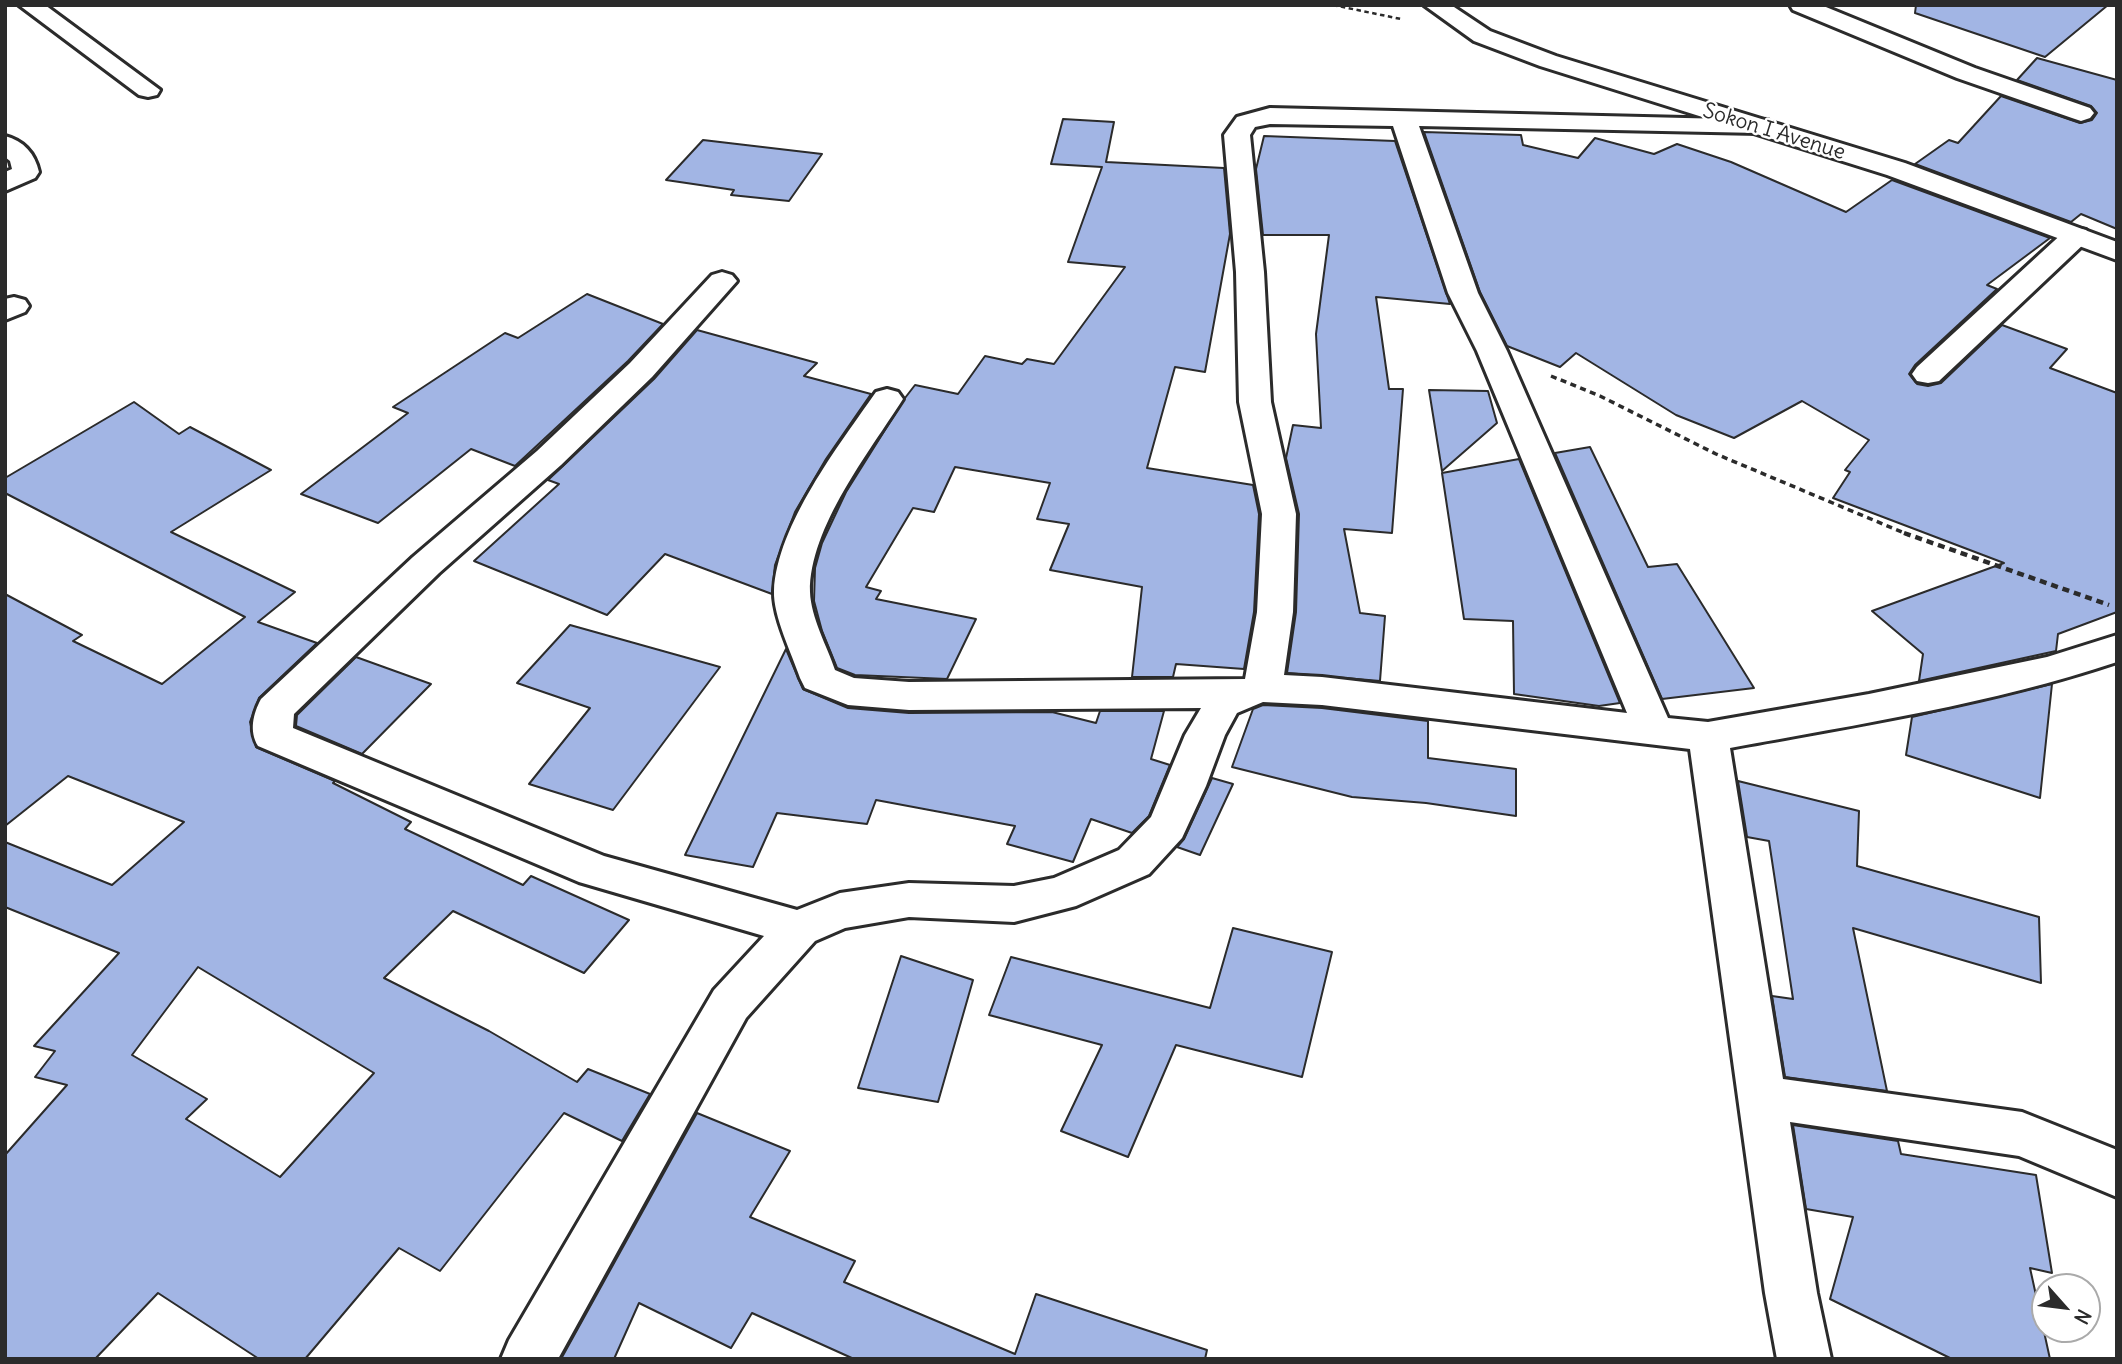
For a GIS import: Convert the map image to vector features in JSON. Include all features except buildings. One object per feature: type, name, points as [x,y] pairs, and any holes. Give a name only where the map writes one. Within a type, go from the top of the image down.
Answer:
[{"type":"street","points":[[30,5],[148,90]]},
{"type":"street","name":"Sokon I Avenue","points":[[1435,5],[1482,36],[1536,57],[1896,169],[2117,252]]},
{"type":"street","points":[[1801,5],[1966,73],[2081,113]]},
{"type":"street","points":[[528,1359],[730,1004],[799,928],[840,911],[909,900],[1014,904],[1060,894],[1134,862],[1167,827],[1205,735],[1223,703],[1251,691],[1275,612],[1279,514],[1255,402],[1250,271],[1237,135],[1246,122],[1270,116],[1759,125]]},
{"type":"street","points":[[1403,119],[1463,293],[1492,351],[1653,728]]},
{"type":"street","points":[[5,144],[23,158],[26,172],[5,183]]},
{"type":"street","points":[[1928,374],[2076,236]]},
{"type":"street","points":[[722,281],[641,370],[549,458],[426,565],[275,709],[272,736],[594,870],[799,928]]},
{"type":"street","points":[[887,399],[815,515],[799,558],[792,593],[819,678],[848,691],[909,696],[1322,691],[1558,721],[1653,728],[1708,737],[1869,708],[2051,670],[2117,648]]},
{"type":"street","points":[[1708,737],[1791,1293],[1804,1359]]},
{"type":"street","points":[[1762,1097],[2022,1134],[2117,1174]]},
{"type":"path","points":[[1492,351],[1600,396],[1716,454],[1927,542],[2117,608]]}]
